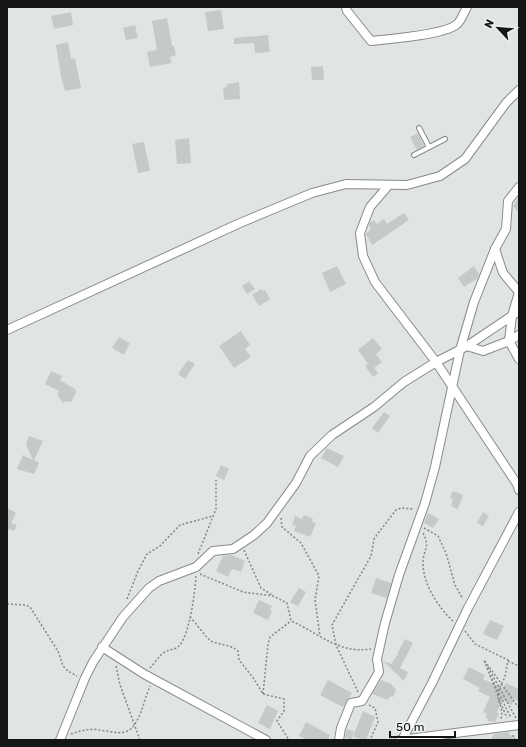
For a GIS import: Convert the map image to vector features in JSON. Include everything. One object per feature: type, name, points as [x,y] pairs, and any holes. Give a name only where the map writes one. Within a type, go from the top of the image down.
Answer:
[{"type":"street","points":[[346,7],[347,11],[371,41],[413,36],[448,29],[457,25],[467,7]]},
{"type":"street","points":[[7,330],[240,223],[312,193],[346,184],[388,186],[424,182],[440,176],[465,159],[506,103],[519,90]]},
{"type":"street","points":[[388,186],[370,207],[360,233],[363,256],[376,282],[436,362],[492,445],[517,484],[519,490]]},
{"type":"street","points":[[339,740],[340,728],[351,704],[362,701],[378,676],[377,658],[380,645],[399,575],[425,504],[435,467],[452,387],[464,348],[474,302],[495,249],[506,228],[508,201],[519,187]]},
{"type":"street","points":[[495,249],[503,273],[519,292],[516,313],[509,341],[519,359]]},
{"type":"street","points":[[61,738],[85,678],[102,647],[123,617],[149,588],[159,581],[196,567],[213,551],[233,549],[241,544],[266,523],[296,483],[310,456],[332,435],[374,407],[404,382],[436,362],[464,348],[516,313]]},
{"type":"street","points":[[464,348],[483,351],[509,341],[519,335]]},
{"type":"street","points":[[401,740],[519,512]]},
{"type":"street","points":[[102,647],[144,674],[266,740]]},
{"type":"street","points":[[401,740],[494,728],[517,723]]},
{"type":"lane","points":[[419,128],[429,147]]},
{"type":"lane","points":[[414,155],[445,139]]},
{"type":"path","points":[[196,567],[199,548],[213,516],[216,501],[216,480]]},
{"type":"path","points":[[336,645],[332,630],[334,621],[371,556],[374,539],[396,510],[401,508],[412,510],[425,504]]},
{"type":"path","points":[[278,507],[282,528],[301,543],[319,576],[315,600],[320,636]]},
{"type":"path","points":[[126,603],[132,582],[147,554],[160,546],[180,525],[213,516]]},
{"type":"path","points":[[468,608],[455,585],[446,553],[438,536],[419,526],[428,542],[423,563],[427,581],[434,596],[452,620],[460,626],[476,644],[519,666]]},
{"type":"path","points":[[241,544],[261,588],[287,603],[291,621]]},
{"type":"path","points":[[144,674],[165,652],[179,646],[183,639],[194,602],[196,572],[243,592],[273,596]]},
{"type":"path","points":[[7,604],[26,605],[30,607],[58,651],[63,666],[68,671],[85,678]]},
{"type":"path","points":[[189,617],[197,623],[209,640],[232,647],[238,651],[239,660],[254,679],[263,694],[284,699],[284,712],[277,721],[289,740]]},
{"type":"path","points":[[291,621],[348,650],[362,650],[380,645]]},
{"type":"path","points":[[263,694],[270,637],[291,621]]},
{"type":"path","points":[[114,656],[120,685],[140,740]]},
{"type":"path","points":[[484,660],[519,708]]},
{"type":"path","points":[[484,660],[507,718]]},
{"type":"path","points":[[484,660],[517,723]]},
{"type":"path","points":[[484,660],[517,723]]},
{"type":"path","points":[[494,728],[493,726],[500,723],[502,712],[498,697],[499,689],[505,677],[508,660]]},
{"type":"path","points":[[61,738],[88,730],[121,734],[127,731],[135,723],[153,679]]},
{"type":"path","points":[[512,733],[515,740]]},
{"type":"building","points":[[221,10],[224,29],[208,31],[205,12]]},
{"type":"building","points":[[71,12],[73,25],[54,29],[51,16]]},
{"type":"building","points":[[167,18],[172,46],[174,46],[176,55],[170,57],[172,63],[150,67],[147,52],[157,50],[152,21]]},
{"type":"building","points":[[135,25],[138,38],[126,40],[123,28]]},
{"type":"building","points":[[268,35],[270,52],[255,53],[254,43],[234,44],[234,38]]},
{"type":"building","points":[[68,42],[71,59],[75,58],[81,88],[65,91],[61,77],[56,45]]},
{"type":"building","points":[[323,66],[324,80],[312,80],[311,67]]},
{"type":"building","points":[[239,82],[240,99],[224,100],[223,88],[227,87],[227,84]]},
{"type":"building","points":[[418,133],[424,146],[417,150],[410,137]]},
{"type":"building","points":[[189,138],[191,163],[177,164],[175,140]]},
{"type":"building","points":[[144,142],[150,171],[138,173],[132,144]]},
{"type":"building","points":[[519,196],[519,213],[513,206]]},
{"type":"building","points":[[404,213],[409,220],[372,245],[366,234],[371,229],[369,226],[370,222],[374,220],[377,224],[384,219],[387,224]]},
{"type":"building","points":[[337,266],[346,284],[330,292],[322,273]]},
{"type":"building","points":[[474,266],[479,274],[478,278],[464,287],[458,278]]},
{"type":"building","points":[[249,281],[255,289],[247,294],[242,286]]},
{"type":"building","points":[[261,289],[262,291],[265,290],[270,299],[259,306],[252,295]]},
{"type":"building","points":[[241,331],[250,345],[245,349],[251,357],[234,368],[219,346]]},
{"type":"building","points":[[119,337],[130,343],[124,355],[112,348]]},
{"type":"building","points":[[373,338],[382,349],[376,354],[382,362],[374,368],[378,373],[373,377],[365,366],[368,364],[358,350]]},
{"type":"building","points":[[188,360],[195,364],[185,379],[178,374]]},
{"type":"building","points":[[51,371],[62,376],[60,380],[75,389],[76,392],[71,402],[67,401],[63,403],[57,394],[59,391],[45,384]]},
{"type":"building","points":[[384,412],[390,416],[378,433],[372,428]]},
{"type":"building","points":[[29,436],[43,441],[34,460],[39,463],[34,474],[17,469],[23,455],[33,460],[26,445]]},
{"type":"building","points":[[327,448],[344,456],[338,467],[321,458]]},
{"type":"building","points":[[221,465],[229,469],[224,480],[216,476]]},
{"type":"building","points":[[453,491],[463,495],[458,509],[451,506],[453,499],[450,498]]},
{"type":"building","points":[[7,508],[16,513],[11,523],[17,525],[14,531],[9,529],[7,532]]},
{"type":"building","points":[[483,512],[489,516],[483,526],[477,523]]},
{"type":"building","points":[[428,513],[439,519],[433,528],[424,523]]},
{"type":"building","points":[[304,515],[313,519],[312,522],[316,523],[310,537],[294,531],[296,526],[292,525],[295,516],[302,519]]},
{"type":"building","points":[[231,555],[245,561],[241,572],[232,569],[228,577],[216,571],[223,556]]},
{"type":"building","points":[[376,578],[391,583],[387,598],[371,593]]},
{"type":"building","points":[[299,588],[306,592],[298,606],[290,602]]},
{"type":"building","points":[[259,600],[272,606],[270,610],[272,611],[268,620],[253,613]]},
{"type":"building","points":[[490,620],[504,626],[497,640],[483,634]]},
{"type":"building","points":[[405,639],[413,643],[400,668],[408,672],[404,681],[383,661],[391,664],[398,654]]},
{"type":"building","points":[[469,667],[485,675],[483,679],[503,688],[506,683],[519,689],[519,701],[514,699],[512,705],[502,700],[497,712],[499,714],[495,722],[487,721],[488,719],[485,717],[487,714],[483,712],[490,697],[478,691],[480,688],[463,679]]},
{"type":"building","points":[[328,680],[352,693],[343,707],[320,695]]},
{"type":"building","points":[[381,680],[391,684],[396,690],[393,697],[390,696],[388,700],[372,694]]},
{"type":"building","points":[[267,705],[278,711],[270,729],[258,723]]},
{"type":"building","points":[[363,711],[375,717],[366,740],[353,737]]},
{"type":"building","points":[[306,722],[330,735],[328,740],[307,740],[299,736]]},
{"type":"building","points":[[347,729],[354,732],[351,740],[345,737]]},
{"type":"building","points":[[509,732],[509,734],[519,740],[491,740],[494,734]]}]
